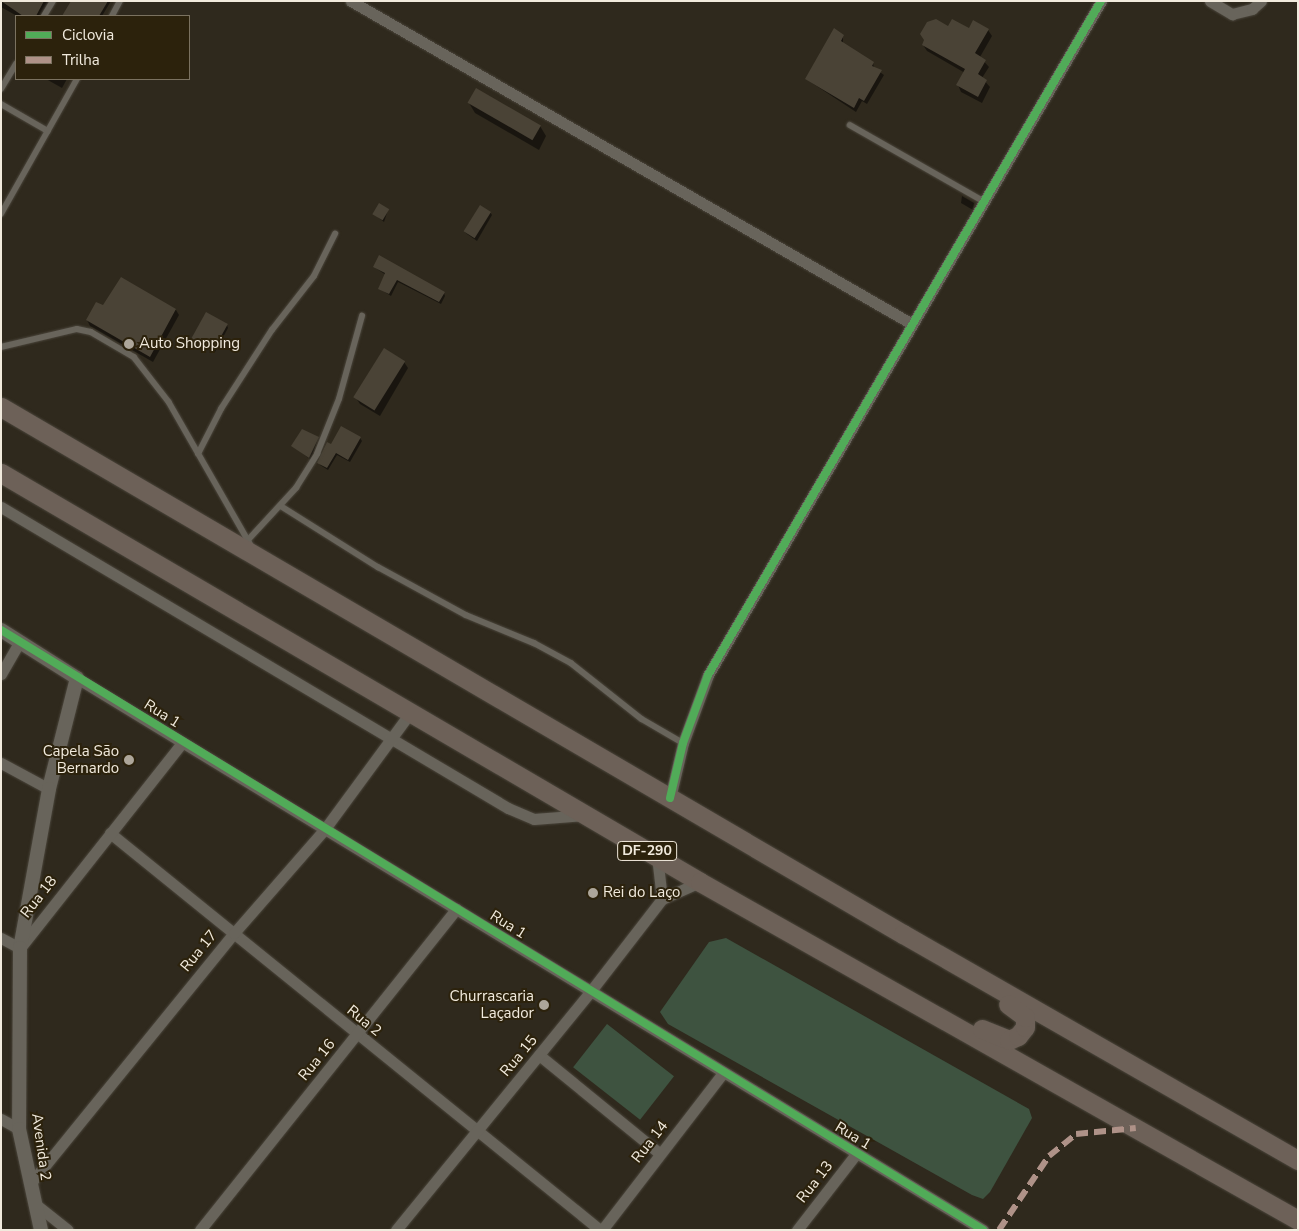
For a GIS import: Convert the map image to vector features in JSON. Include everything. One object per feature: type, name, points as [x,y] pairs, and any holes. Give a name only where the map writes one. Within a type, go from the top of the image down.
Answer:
[{"type":"highway","points":[[1,407],[150,497],[252,548],[670,798],[1298,1160]]},
{"type":"highway","name":"DF-290","points":[[1,473],[700,882],[1298,1220]]},
{"type":"highway","points":[[885,985],[897,984],[913,990],[997,1037],[1009,1040],[1018,1036],[1025,1027],[1025,1017],[1021,1012],[932,961],[903,934]]},
{"type":"highway","points":[[1258,1137],[1298,1152]]},
{"type":"street","points":[[351,1],[912,324]]},
{"type":"street","points":[[670,798],[683,743],[708,675],[1101,1]]},
{"type":"street","points":[[1210,1],[1232,14],[1252,9],[1261,1]]},
{"type":"street","points":[[1,507],[521,814],[552,820],[586,815]]},
{"type":"street","points":[[1,630],[20,641],[1,674]]},
{"type":"street","name":"Rua 1","points":[[20,641],[324,830],[983,1230]]},
{"type":"street","name":"Rua 18","points":[[20,948],[50,789],[77,678]]},
{"type":"street","name":"Rua 17","points":[[30,1184],[234,933],[324,830],[410,713]]},
{"type":"street","name":"Rua 18","points":[[20,948],[182,743]]},
{"type":"street","points":[[1,763],[50,789]]},
{"type":"street","name":"Rua 2","points":[[110,834],[601,1230]]},
{"type":"street","points":[[657,856],[662,899],[700,882]]},
{"type":"street","name":"Rua 15","points":[[396,1230],[590,992],[662,899]]},
{"type":"street","name":"Rua 16","points":[[200,1230],[456,910]]},
{"type":"street","points":[[1,938],[20,948]]},
{"type":"street","name":"Avenida 2","points":[[20,948],[19,1129],[39,1228]]},
{"type":"street","points":[[539,1055],[660,1153]]},
{"type":"street","name":"Rua 14","points":[[601,1230],[723,1073]]},
{"type":"street","points":[[1,1119],[19,1129]]},
{"type":"street","name":"Rua 13","points":[[797,1230],[856,1154]]},
{"type":"street","points":[[34,1203],[68,1230]]},
{"type":"lane","points":[[45,15],[53,1]]},
{"type":"lane","points":[[113,15],[120,1]]},
{"type":"lane","points":[[1,89],[15,66]]},
{"type":"lane","points":[[1,214],[76,80]]},
{"type":"lane","points":[[1,104],[48,131]]},
{"type":"lane","points":[[850,125],[983,201]]},
{"type":"lane","points":[[198,454],[221,409],[272,330],[314,276],[335,234]]},
{"type":"lane","points":[[1,346],[77,330],[116,344],[147,370],[252,548],[307,472],[330,424],[362,316]]},
{"type":"lane","points":[[281,506],[378,567],[466,615],[534,643],[571,663],[642,719],[683,743]]},
{"type":"green space","points":[[726,938],[1029,1109],[1032,1118],[990,1192],[983,1199],[972,1195],[668,1024],[660,1012],[709,942]]},
{"type":"green space","points":[[607,1024],[674,1076],[640,1120],[573,1067]]},
{"type":"building","points":[[1,1],[44,1],[37,15],[22,15]]},
{"type":"building","points":[[71,1],[108,1],[100,15],[63,15]]},
{"type":"building","points":[[936,19],[948,26],[952,19],[969,28],[973,20],[989,29],[975,53],[986,60],[978,74],[987,80],[978,97],[956,85],[965,69],[922,45],[924,40],[920,34],[927,22]]},
{"type":"building","points":[[834,28],[844,35],[841,41],[874,62],[872,66],[882,70],[864,101],[859,98],[854,108],[805,79]]},
{"type":"building","points":[[476,88],[541,125],[532,140],[468,103]]},
{"type":"building","points":[[379,203],[389,209],[383,220],[372,214]]},
{"type":"building","points":[[480,205],[491,212],[475,238],[464,231]]},
{"type":"building","points":[[379,255],[445,292],[439,302],[397,280],[389,294],[378,289],[385,273],[373,267]]},
{"type":"building","points":[[121,277],[176,309],[150,357],[86,320],[96,302],[103,305]]},
{"type":"building","points":[[206,312],[228,324],[213,350],[191,338]]},
{"type":"building","points":[[384,348],[405,361],[374,410],[353,397]]},
{"type":"building","points":[[341,426],[361,437],[348,460],[336,453],[327,468],[317,463],[327,442],[331,444]]},
{"type":"building","points":[[302,429],[319,437],[309,458],[291,446]]},
{"type":"marked path","points":[[999,1230],[1049,1156],[1076,1134],[1136,1128]]},
{"type":"cycle path","points":[[670,798],[683,743],[708,675],[1101,1]]},
{"type":"cycle path","points":[[1,630],[983,1230]]},
{"type":"place","name":"Auto Shopping","points":[[129,344]]},
{"type":"place","name":"Capela São Bernardo","points":[[129,760]]},
{"type":"place","name":"Rei do Laço","points":[[593,893]]},
{"type":"place","name":"Churrascaria Laçador","points":[[544,1005]]}]
